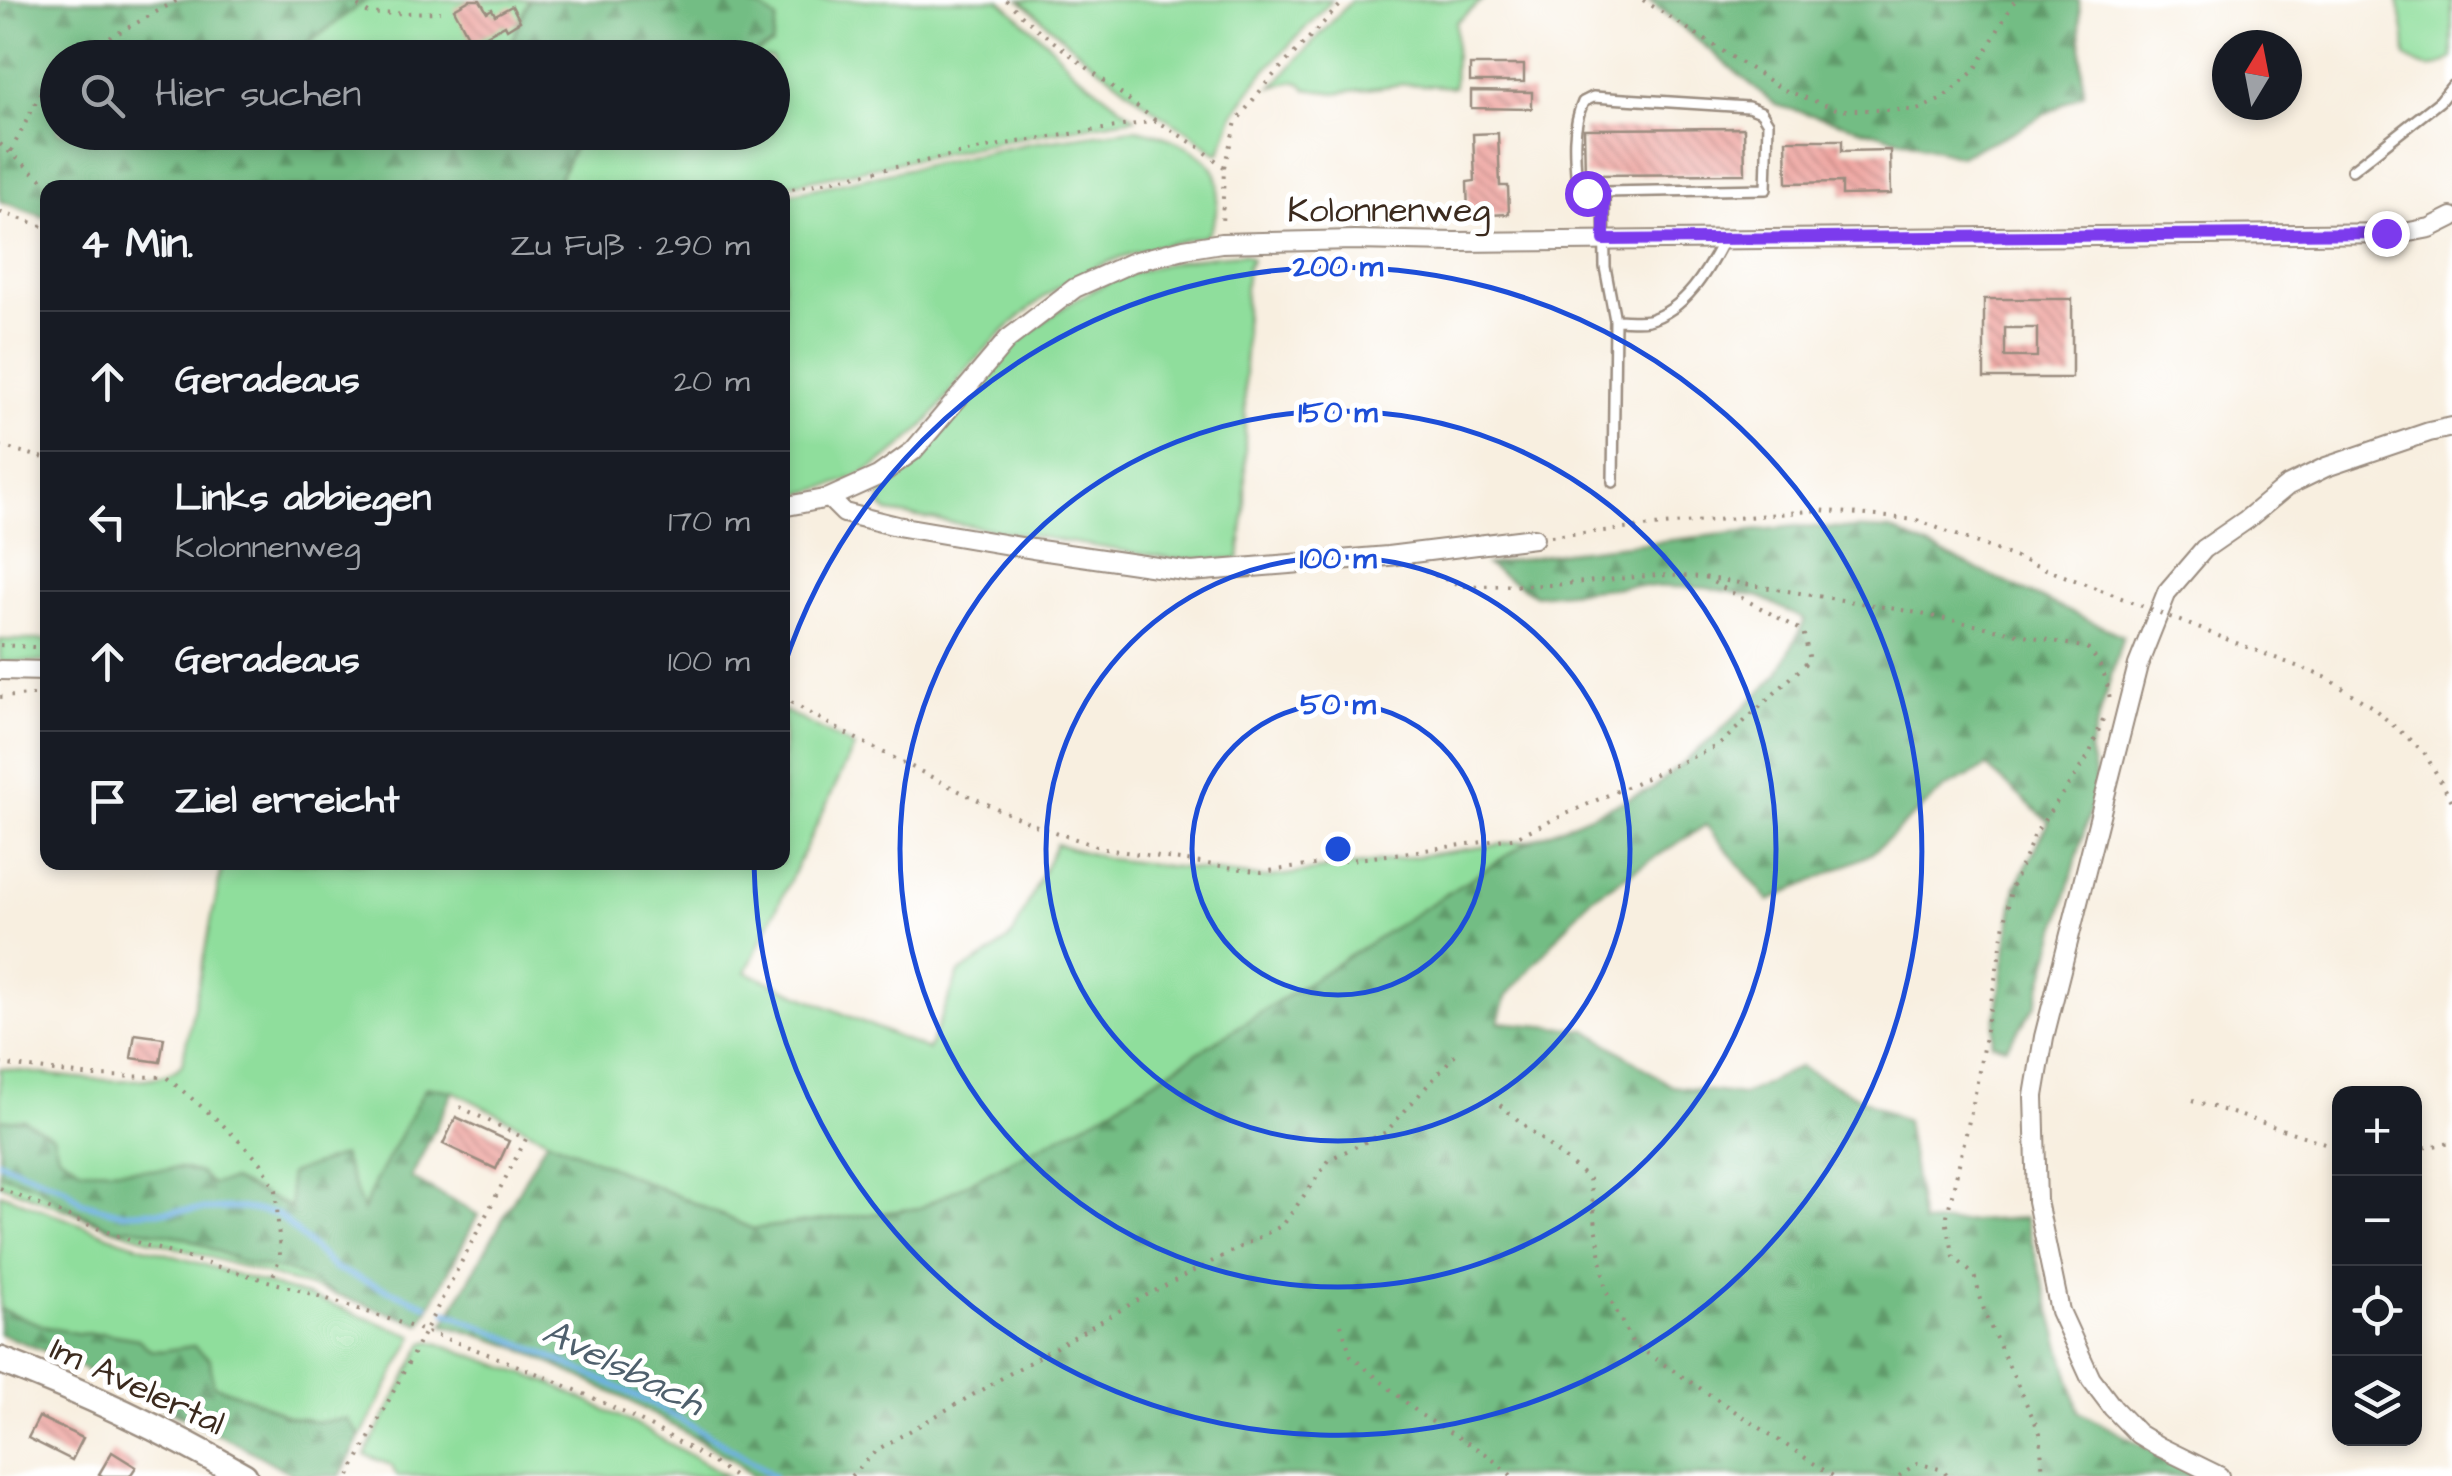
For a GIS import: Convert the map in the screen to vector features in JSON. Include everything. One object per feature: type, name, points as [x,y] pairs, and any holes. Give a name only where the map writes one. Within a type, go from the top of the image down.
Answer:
[{"type":"main road","name":"Im Avelertal","points":[[0,1360],[48,1378],[193,1446],[244,1476]]},
{"type":"street","name":"Kolonnenweg","points":[[790,505],[829,498],[878,476],[913,452],[1008,339],[1075,288],[1132,262],[1184,249],[1221,243],[1354,240],[2404,233],[2430,228],[2452,216]]},
{"type":"street","points":[[2219,1476],[2138,1434],[2091,1379],[2060,1312],[2037,1202],[2034,1096],[2044,1037],[2138,665],[2167,592],[2204,549],[2287,486],[2326,467],[2429,432],[2452,429]]},
{"type":"street","points":[[829,498],[844,513],[897,526],[1191,572],[1388,556],[1534,538]]},
{"type":"street","points":[[0,670],[40,671]]},
{"type":"lane","points":[[2352,170],[2440,101],[2452,86]]},
{"type":"lane","points":[[1594,97],[1748,106],[1761,112],[1768,123],[1766,188],[1604,192],[1587,193],[1577,187],[1577,115],[1583,102],[1594,97]]},
{"type":"lane","points":[[1604,192],[1604,267],[1615,320],[1613,482]]},
{"type":"lane","points":[[1615,320],[1644,321],[1669,312],[1709,269],[1724,239]]},
{"type":"path","points":[[106,40],[178,0]]},
{"type":"path","points":[[348,0],[370,14],[440,12]]},
{"type":"path","points":[[1006,0],[1032,25],[1156,121],[1224,167]]},
{"type":"path","points":[[1221,243],[1224,167],[1236,122],[1268,81],[1345,0]]},
{"type":"path","points":[[1643,0],[1782,90],[1839,110],[1917,110],[1942,98],[1974,70],[2015,0]]},
{"type":"path","points":[[10,152],[40,93]]},
{"type":"path","points":[[790,189],[1005,144],[1156,121]]},
{"type":"path","points":[[0,144],[43,180]]},
{"type":"path","points":[[0,212],[40,225]]},
{"type":"path","points":[[0,446],[40,457]]},
{"type":"path","points":[[1534,538],[1819,510],[1916,520],[2325,677],[2372,707],[2424,752],[2452,800]]},
{"type":"path","points":[[1426,571],[1462,586],[1660,575],[1703,577],[1902,610],[2087,648],[2100,664],[2110,700],[2089,756],[2036,832],[2011,889],[1974,1099],[1946,1220],[1954,1257],[1974,1275],[1986,1317],[2040,1434],[2043,1476]]},
{"type":"path","points":[[790,701],[845,733],[1034,825],[1106,848],[1262,872],[1512,838],[1719,744],[1810,660],[1803,631],[1703,577]]},
{"type":"path","points":[[0,645],[40,648]]},
{"type":"path","points":[[0,697],[40,694]]},
{"type":"path","points":[[851,1476],[896,1438],[1146,1296],[1283,1225],[1330,1159],[1386,1132],[1460,1050]]},
{"type":"path","points":[[0,1064],[92,1076],[166,1077],[261,1163],[276,1190],[280,1256],[271,1282]]},
{"type":"path","points":[[2192,1100],[2332,1145]]},
{"type":"path","points":[[1500,1105],[1590,1179],[1606,1291],[1633,1344],[1833,1476]]},
{"type":"path","points":[[349,1476],[526,1139],[458,1106]]},
{"type":"path","points":[[2422,1148],[2452,1143]]},
{"type":"path","points":[[0,1188],[113,1234],[426,1332],[568,1387],[648,1426],[733,1476]]},
{"type":"path","points":[[1342,1324],[1351,1356],[1421,1415],[1486,1454],[1512,1476]]},
{"type":"path","points":[[1899,1476],[1917,1463],[1944,1470],[1947,1476]]},
{"type":"green space","points":[[0,0],[366,0],[312,40],[40,40],[40,150],[573,150],[558,180],[40,180],[40,215],[0,201]]},
{"type":"green space","points":[[366,0],[529,0],[512,40],[313,40]]},
{"type":"green space","points":[[529,0],[736,0],[763,9],[777,20],[773,40],[512,40]]},
{"type":"green space","points":[[736,0],[1000,0],[1074,71],[1135,118],[790,184],[790,180],[559,180],[573,150],[790,150],[790,40],[771,40],[763,9]]},
{"type":"green space","points":[[1020,0],[1332,0],[1262,74],[1234,113],[1220,153],[1216,153],[1084,56]]},
{"type":"green space","points":[[1352,0],[1483,0],[1456,22],[1454,87],[1405,84],[1335,93],[1306,89],[1295,82],[1272,87]]},
{"type":"green space","points":[[1649,0],[2079,0],[2083,93],[1960,156],[1776,105]]},
{"type":"green space","points":[[2398,0],[2452,0],[2452,58],[2429,67],[2406,57]]},
{"type":"green space","points":[[1133,129],[1184,145],[1215,171],[1217,210],[1212,225],[1206,236],[1121,257],[1062,285],[996,339],[926,423],[891,454],[853,478],[790,497],[790,194],[1030,143]]},
{"type":"green space","points":[[1244,254],[1252,259],[1245,288],[1245,509],[1239,559],[1172,559],[888,512],[881,506],[891,479],[932,444],[997,364],[1046,319],[1098,287],[1152,267]]},
{"type":"green space","points":[[1796,526],[1891,530],[2123,636],[2089,751],[2097,785],[2036,1005],[2006,1047],[1992,1043],[2016,886],[2049,822],[1987,767],[1945,788],[1871,854],[1769,901],[1706,825],[1590,899],[1506,997],[1499,1022],[1587,1030],[1672,1086],[1742,1095],[1799,1067],[1906,1121],[1922,1224],[2025,1218],[2079,1412],[2200,1476],[752,1476],[733,1460],[628,1400],[514,1346],[444,1325],[547,1139],[753,1229],[920,1208],[1099,1116],[1531,840],[1652,789],[1717,734],[1778,674],[1805,620],[1760,597],[1706,588],[1633,586],[1535,595],[1486,565],[1565,552]]},
{"type":"green space","points":[[0,640],[40,640],[40,662],[0,661]]},
{"type":"green space","points":[[790,714],[854,747],[746,972],[928,1050],[959,973],[1013,935],[1056,844],[1109,859],[1265,878],[1531,840],[1099,1116],[920,1208],[753,1229],[547,1139],[453,1091],[426,1088],[363,1211],[292,1208],[233,1180],[211,1185],[200,1173],[181,1168],[81,1169],[58,1154],[24,1119],[0,1120],[0,1068],[124,1080],[169,1073],[182,1064],[222,870],[790,870]]},
{"type":"green space","points":[[426,1087],[453,1091],[411,1178],[478,1215],[421,1324],[340,1296],[291,1272],[244,1263],[184,1237],[114,1229],[60,1203],[37,1186],[0,1173],[0,1120],[23,1119],[53,1136],[58,1154],[81,1169],[181,1168],[200,1173],[211,1184],[232,1180],[291,1208],[289,1174],[342,1155],[363,1210]]},
{"type":"green space","points":[[0,1173],[37,1186],[60,1203],[114,1229],[0,1184]]},
{"type":"green space","points":[[0,1193],[121,1240],[308,1296],[414,1336],[356,1446],[359,1434],[347,1419],[318,1422],[286,1416],[212,1385],[194,1346],[150,1350],[138,1339],[49,1328],[0,1309]]},
{"type":"green space","points":[[114,1229],[184,1237],[244,1263],[291,1271],[340,1296]]},
{"type":"green space","points":[[0,1309],[50,1328],[138,1339],[150,1350],[193,1346],[210,1359],[213,1385],[286,1416],[318,1422],[347,1419],[359,1434],[356,1446],[340,1476],[295,1476],[53,1354],[0,1334]]},
{"type":"green space","points":[[431,1341],[547,1382],[633,1423],[727,1476],[397,1476],[391,1465],[365,1455],[424,1343]]},
{"type":"building","points":[[470,0],[480,0],[487,12],[492,9],[495,15],[512,6],[520,21],[470,40],[454,9]]},
{"type":"building","points":[[1470,65],[1524,65],[1524,82],[1470,82]]},
{"type":"building","points":[[1471,91],[1532,92],[1532,109],[1471,108]]},
{"type":"building","points":[[1744,128],[1745,174],[1585,175],[1584,129]]},
{"type":"building","points":[[1498,133],[1500,186],[1508,186],[1509,214],[1468,216],[1467,182],[1475,181],[1473,134]]},
{"type":"building","points":[[1786,140],[1842,140],[1842,151],[1890,150],[1891,194],[1842,195],[1842,182],[1787,183]]},
{"type":"building","points":[[1984,299],[2072,299],[2072,378],[1984,378]],"holes":[[[2005,328],[2037,328],[2037,357],[2005,357]]]},
{"type":"building","points":[[135,1034],[164,1038],[160,1062],[131,1058]]},
{"type":"building","points":[[456,1117],[509,1141],[496,1169],[443,1144]]},
{"type":"building","points":[[39,1417],[83,1438],[72,1460],[28,1438]]},
{"type":"building","points":[[112,1452],[136,1467],[130,1476],[99,1474]]},
{"type":"waterway","name":"Avelsbach","points":[[0,1162],[65,1188],[81,1202],[120,1213],[241,1208],[277,1214],[335,1269],[427,1305]]},
{"type":"waterway","name":"Avelsbach","points":[[446,1312],[656,1406],[773,1476]]},
{"type":"route","points":[[1587,193],[1604,192],[1604,240],[2386,233]]}]
